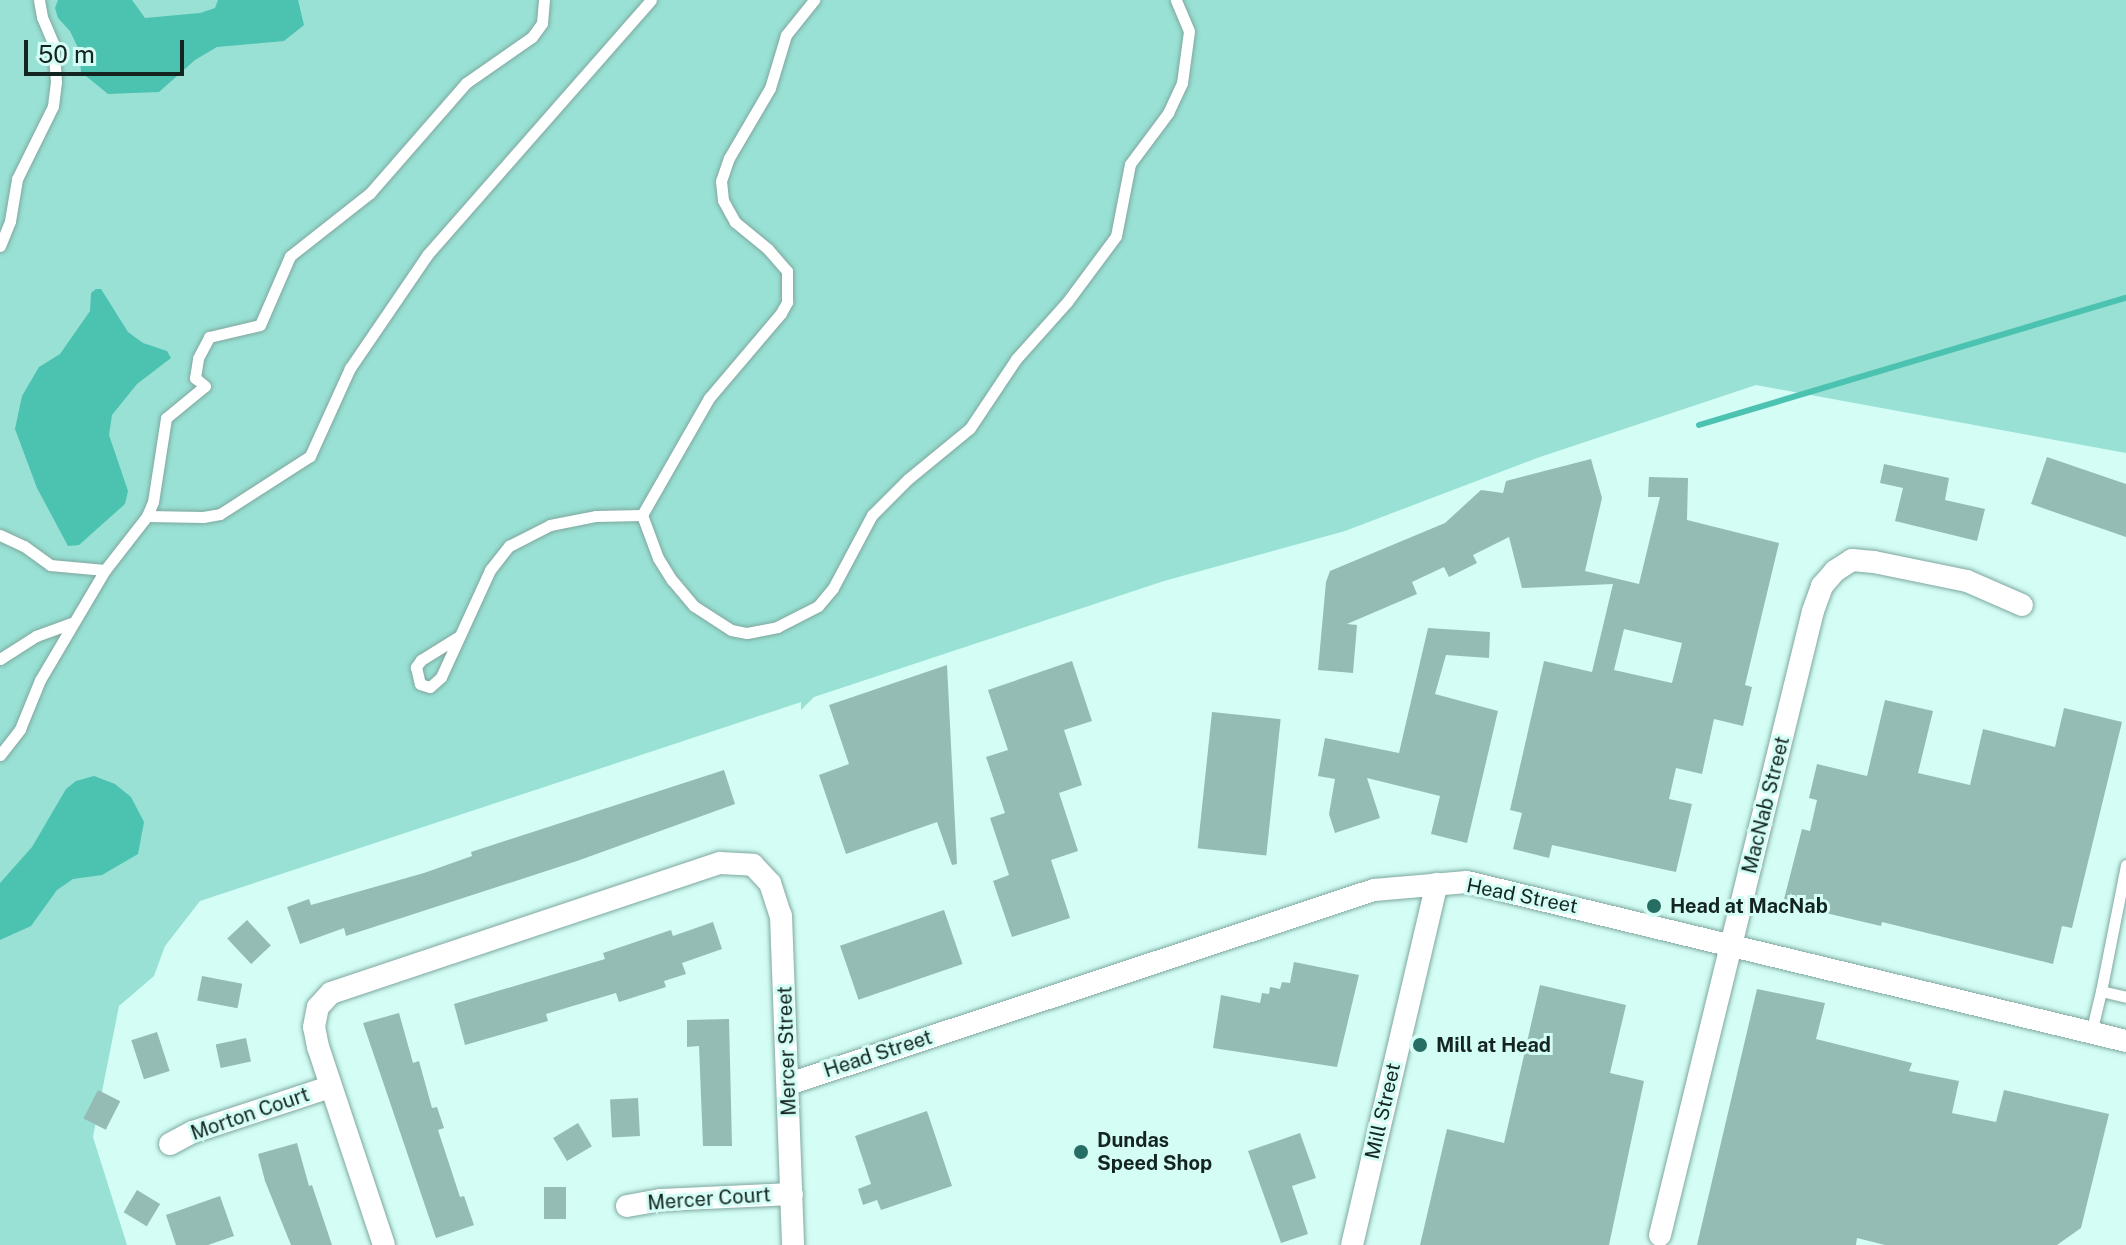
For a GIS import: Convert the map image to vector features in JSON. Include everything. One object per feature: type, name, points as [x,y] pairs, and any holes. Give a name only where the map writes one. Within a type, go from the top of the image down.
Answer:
[{"type":"street","name":"MacNab Street","points":[[1660,1235],[1813,611],[1822,586],[1835,571],[1852,560],[1874,562],[1967,581],[2022,605]]},
{"type":"street","name":"Mercer Street","points":[[330,1087],[314,1027],[318,1007],[331,993],[720,863],[753,865],[770,883],[781,916],[793,1245]]},
{"type":"street","name":"Head Street","points":[[789,1084],[1374,890],[1467,882],[2126,1041]]},
{"type":"street","name":"Mill Street","points":[[1352,1245],[1437,884]]},
{"type":"street","name":"Morton Court","points":[[170,1144],[193,1132],[330,1087]]},
{"type":"street","points":[[330,1087],[384,1245]]},
{"type":"street","name":"Mercer Court","points":[[627,1206],[661,1200],[792,1194]]},
{"type":"lane","points":[[0,246],[10,221],[17,179],[53,106],[56,82],[53,43],[42,17],[39,0]]},
{"type":"lane","points":[[0,755],[20,729],[40,680],[72,623],[105,570],[147,516],[153,502],[166,418],[205,386],[195,378],[198,358],[209,337],[260,325],[290,256],[370,193],[466,83],[532,37],[542,23],[544,0]]},
{"type":"lane","points":[[147,516],[203,517],[220,514],[310,456],[350,368],[427,255],[651,0]]},
{"type":"lane","points":[[814,0],[786,35],[770,88],[729,158],[721,181],[723,200],[735,222],[768,249],[787,271],[787,302],[709,398],[642,515],[658,558],[687,598],[707,617],[731,630],[747,633],[777,627],[811,611],[825,599],[872,515],[908,479],[970,428],[1016,359],[1067,302],[1116,236],[1130,164],[1168,113],[1182,83],[1189,31],[1176,0]]},
{"type":"lane","points":[[458,637],[421,660],[416,667],[420,684],[435,685],[458,637],[490,570],[509,546],[559,522],[642,515]]},
{"type":"lane","points":[[612,516],[639,523],[648,533]]},
{"type":"lane","points":[[0,535],[24,546],[50,565],[105,570]]},
{"type":"lane","points":[[0,659],[36,636],[72,623]]},
{"type":"lane","points":[[2091,1033],[2126,865]]},
{"type":"lane","points":[[2101,991],[2126,997]]},
{"type":"shaded area","points":[[0,0],[2126,0],[2126,453],[1756,385],[1537,458],[1345,531],[1164,581],[814,697],[801,710],[801,702],[200,901],[165,946],[154,976],[119,1006],[93,1137],[127,1245],[0,1245]]},
{"type":"shaded area","points":[[58,0],[132,0],[145,18],[200,13],[215,8],[218,0],[298,0],[304,25],[284,41],[217,47],[195,60],[159,92],[108,94],[81,72],[79,50],[70,31],[58,18],[55,8]]},
{"type":"shaded area","points":[[101,289],[128,332],[143,343],[167,351],[171,358],[137,384],[112,415],[109,435],[128,491],[125,504],[79,545],[68,546],[37,488],[15,429],[22,396],[39,367],[60,354],[90,311],[91,293]]},
{"type":"shaded area","points":[[94,776],[115,784],[131,797],[144,822],[138,854],[102,875],[73,879],[57,890],[31,926],[0,940],[0,883],[32,847],[66,789],[76,781]]},
{"type":"building","points":[[2047,457],[2126,484],[2126,537],[2031,504]]},
{"type":"building","points":[[1591,459],[1602,498],[1585,571],[1639,584],[1660,497],[1648,497],[1649,477],[1688,478],[1687,520],[1779,543],[1745,685],[1752,687],[1743,726],[1714,719],[1702,774],[1676,768],[1669,799],[1692,804],[1676,872],[1552,845],[1549,858],[1513,849],[1522,813],[1510,810],[1544,661],[1592,672],[1613,584],[1522,588],[1509,537],[1473,555],[1477,563],[1449,577],[1444,567],[1412,582],[1417,594],[1347,624],[1357,625],[1353,673],[1318,670],[1326,582],[1330,571],[1445,523],[1481,490],[1503,493],[1506,481]],"holes":[[[1624,629],[1682,643],[1672,683],[1614,670]]]},
{"type":"building","points":[[1884,464],[1949,478],[1945,500],[1985,509],[1977,541],[1895,521],[1903,488],[1880,483]]},
{"type":"building","points":[[1428,628],[1490,632],[1489,658],[1446,655],[1435,694],[1498,711],[1467,843],[1431,834],[1440,796],[1367,778],[1380,818],[1335,833],[1329,814],[1335,779],[1318,776],[1325,738],[1399,753]]},
{"type":"building","points":[[1072,661],[1092,721],[1064,730],[1082,785],[1059,793],[1078,851],[1051,860],[1070,918],[1012,937],[993,881],[1009,875],[990,818],[1005,813],[986,757],[1008,750],[988,690]]},
{"type":"building","points":[[947,665],[957,864],[952,865],[937,822],[846,854],[819,775],[849,764],[829,705]]},
{"type":"building","points":[[1885,700],[1933,711],[1918,773],[1970,785],[1983,729],[2055,747],[2064,708],[2122,722],[2072,928],[2062,926],[2053,964],[1882,922],[1881,926],[1813,910],[1812,914],[1782,907],[1802,829],[1810,831],[1817,800],[1809,798],[1817,764],[1867,776]]},
{"type":"building","points":[[1212,712],[1281,719],[1266,855],[1198,848]]},
{"type":"building","points":[[724,770],[735,804],[577,861],[346,936],[344,928],[300,944],[287,907],[309,899],[311,905],[424,873],[472,856],[471,852]]},
{"type":"building","points":[[944,910],[963,964],[859,1000],[840,946]]},
{"type":"building","points":[[247,920],[271,946],[251,964],[227,938]]},
{"type":"building","points":[[713,922],[722,949],[682,963],[686,974],[664,981],[666,987],[619,1002],[616,993],[546,1014],[548,1021],[465,1045],[454,1004],[605,959],[603,953],[671,930],[673,936]]},
{"type":"building","points":[[1294,962],[1359,975],[1337,1067],[1213,1048],[1221,995],[1260,1003],[1262,993],[1269,994],[1270,987],[1280,989],[1282,982],[1290,983]]},
{"type":"building","points":[[202,976],[242,984],[237,1008],[197,1001]]},
{"type":"building","points":[[1540,985],[1626,1005],[1610,1073],[1644,1081],[1609,1245],[1420,1245],[1447,1129],[1504,1143]]},
{"type":"building","points":[[1757,989],[1825,1003],[1816,1039],[1912,1063],[1909,1071],[1959,1081],[1952,1113],[1996,1122],[2004,1090],[2109,1114],[2081,1228],[2057,1245],[1885,1245],[1857,1238],[1856,1245],[1697,1245]]},
{"type":"building","points":[[399,1013],[413,1063],[419,1061],[432,1108],[437,1107],[444,1128],[438,1130],[460,1197],[464,1196],[474,1225],[436,1238],[363,1023]]},
{"type":"building","points":[[729,1019],[732,1146],[703,1146],[699,1046],[687,1047],[687,1020]]},
{"type":"building","points":[[157,1032],[170,1071],[144,1079],[131,1040]]},
{"type":"building","points":[[246,1038],[251,1061],[221,1068],[216,1044]]},
{"type":"building","points":[[98,1090],[120,1101],[106,1130],[83,1119]]},
{"type":"building","points":[[638,1098],[640,1136],[612,1137],[610,1099]]},
{"type":"building","points":[[927,1111],[952,1186],[881,1210],[877,1200],[863,1205],[858,1189],[871,1184],[855,1136]]},
{"type":"building","points":[[578,1123],[592,1146],[567,1161],[553,1138]]},
{"type":"building","points":[[1300,1133],[1316,1178],[1292,1186],[1308,1234],[1281,1243],[1248,1151]]},
{"type":"building","points":[[297,1143],[309,1186],[312,1185],[332,1245],[291,1245],[265,1181],[258,1154]]},
{"type":"building","points":[[544,1187],[566,1187],[566,1219],[544,1219]]},
{"type":"building","points":[[137,1190],[160,1204],[147,1226],[124,1212]]},
{"type":"building","points":[[220,1196],[234,1236],[208,1245],[176,1245],[166,1215]]},
{"type":"waterway","points":[[1699,425],[2126,298]]},
{"type":"place","name":"Head at MacNab","points":[[1654,906]]},
{"type":"place","name":"Mill at Head","points":[[1420,1045]]},
{"type":"place","name":"Dundas Speed Shop","points":[[1081,1152]]}]
